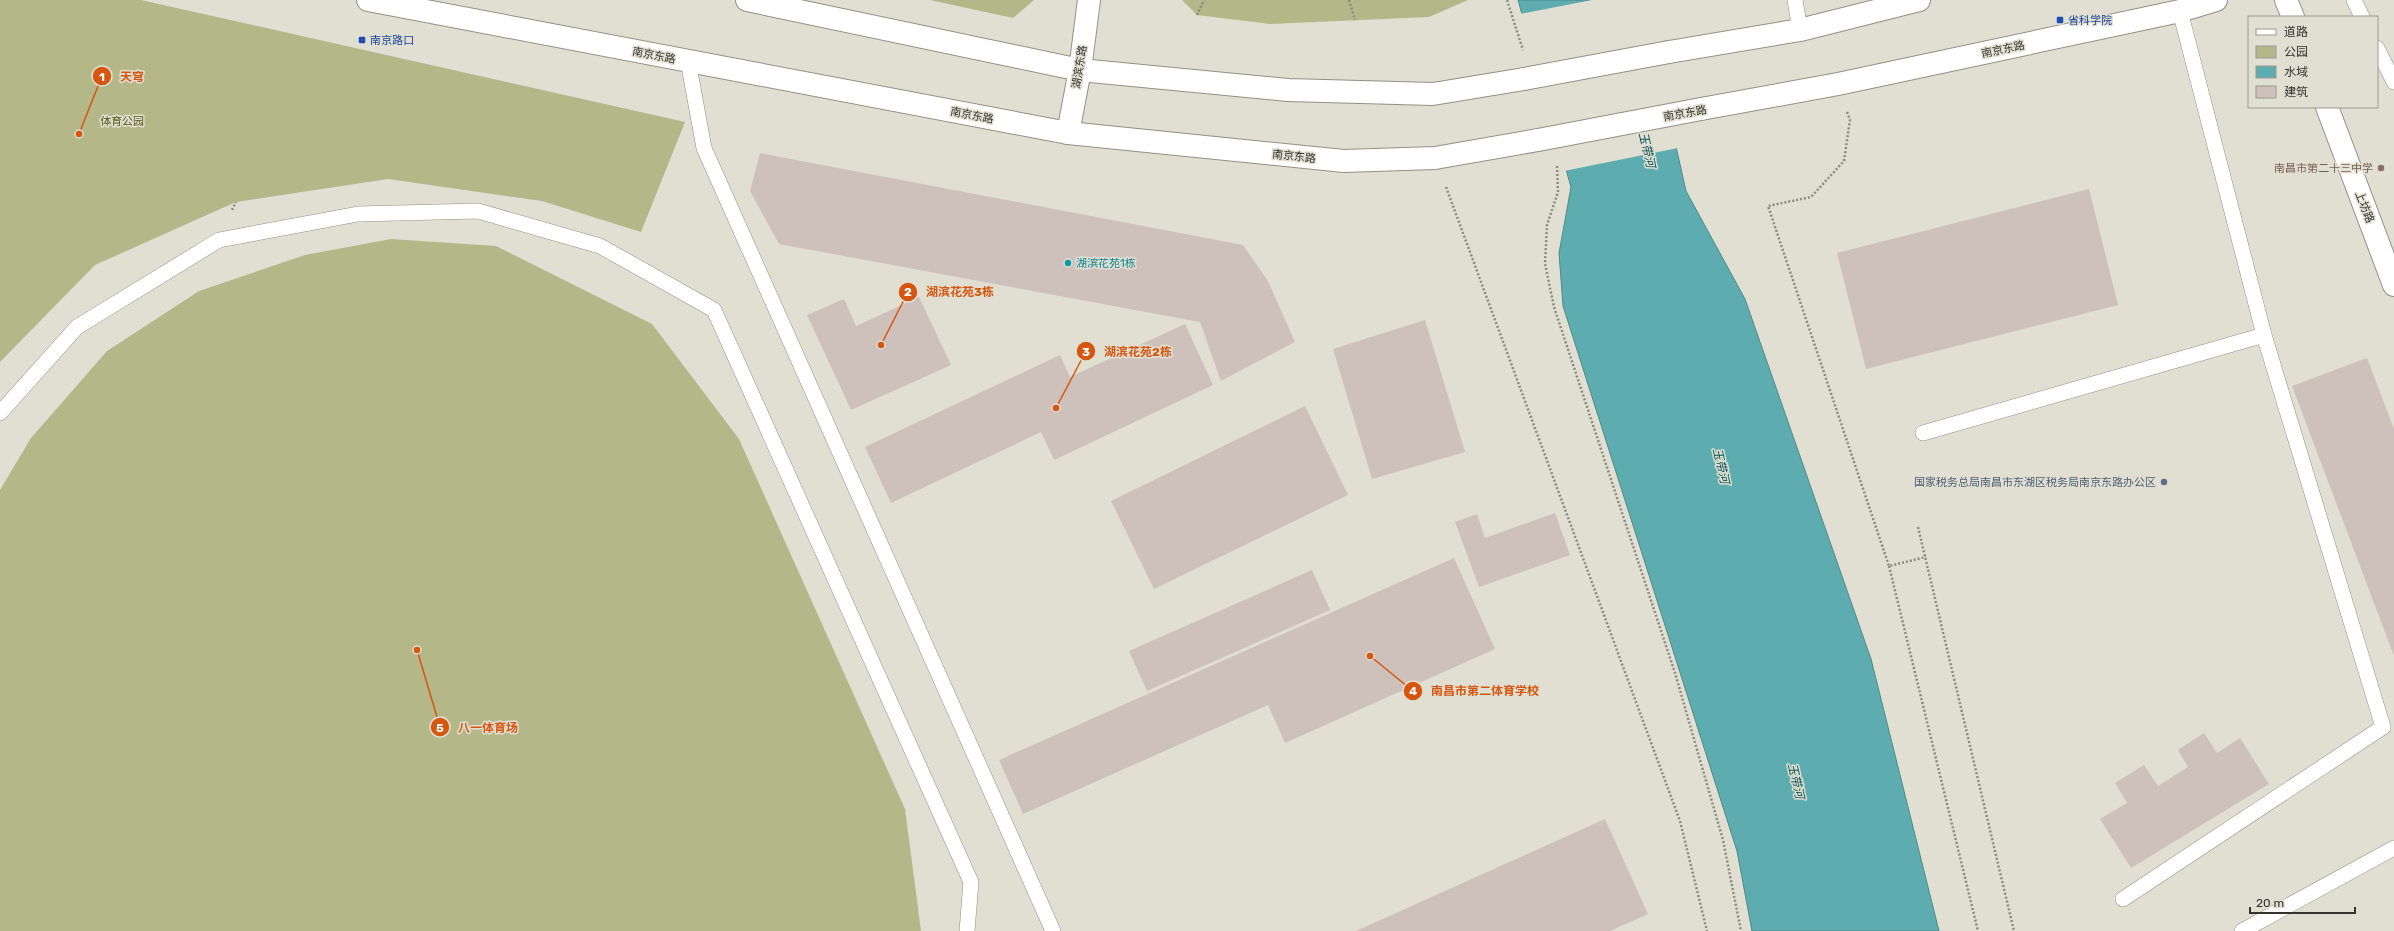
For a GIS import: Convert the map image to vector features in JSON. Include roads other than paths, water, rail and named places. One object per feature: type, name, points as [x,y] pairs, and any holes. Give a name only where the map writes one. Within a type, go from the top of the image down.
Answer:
[{"type":"main road","name":"南京东路","points":[[368,0],[1068,133],[1344,162],[1435,158],[1538,140],[1838,84],[2180,11],[2216,0]]},
{"type":"main road","points":[[747,0],[1080,70],[1288,90],[1434,94],[1800,30],[1919,0]]},
{"type":"main road","name":"湖滨东路","points":[[1068,133],[1080,70],[1089,0]]},
{"type":"main road","points":[[2286,0],[2293,16]]},
{"type":"main road","name":"上坊路","points":[[2327,108],[2394,285]]},
{"type":"lane","points":[[1795,0],[1800,30]]},
{"type":"lane","points":[[2354,0],[2362,16]]},
{"type":"lane","points":[[2123,899],[2383,727],[2264,335],[2180,11]]},
{"type":"lane","points":[[2378,50],[2394,82]]},
{"type":"lane","points":[[688,61],[704,148],[1053,931]]},
{"type":"lane","points":[[0,414],[77,327],[219,240],[358,214],[478,211],[600,246],[714,310],[971,882],[968,931]]},
{"type":"lane","points":[[1923,433],[2264,335]]},
{"type":"lane","points":[[2242,931],[2394,848]]},
{"type":"water","name":"玉带河","points":[[1518,0],[1643,0],[1686,191],[1745,299],[1871,659],[1939,931],[1752,931],[1737,851],[1563,306],[1559,253],[1571,187]]},
{"type":"place","name":"省科学院","points":[[2060,20]]},
{"type":"place","name":"南京路口","points":[[362,40]]},
{"type":"place","name":"天穹","points":[[79,134]]},
{"type":"place","name":"南昌市第二十三中学","points":[[2381,168]]},
{"type":"place","name":"湖滨花苑1栋","points":[[1068,263]]},
{"type":"place","name":"湖滨花苑3栋","points":[[881,345]]},
{"type":"place","name":"湖滨花苑2栋","points":[[1056,408]]},
{"type":"place","name":"国家税务总局南昌市东湖区税务局南京东路办公区","points":[[2164,482]]},
{"type":"place","name":"八一体育场","points":[[417,650]]},
{"type":"place","name":"南昌市第二体育学校","points":[[1370,656]]},
{"type":"park label","name":"体育公园","points":[[122,121]]}]
